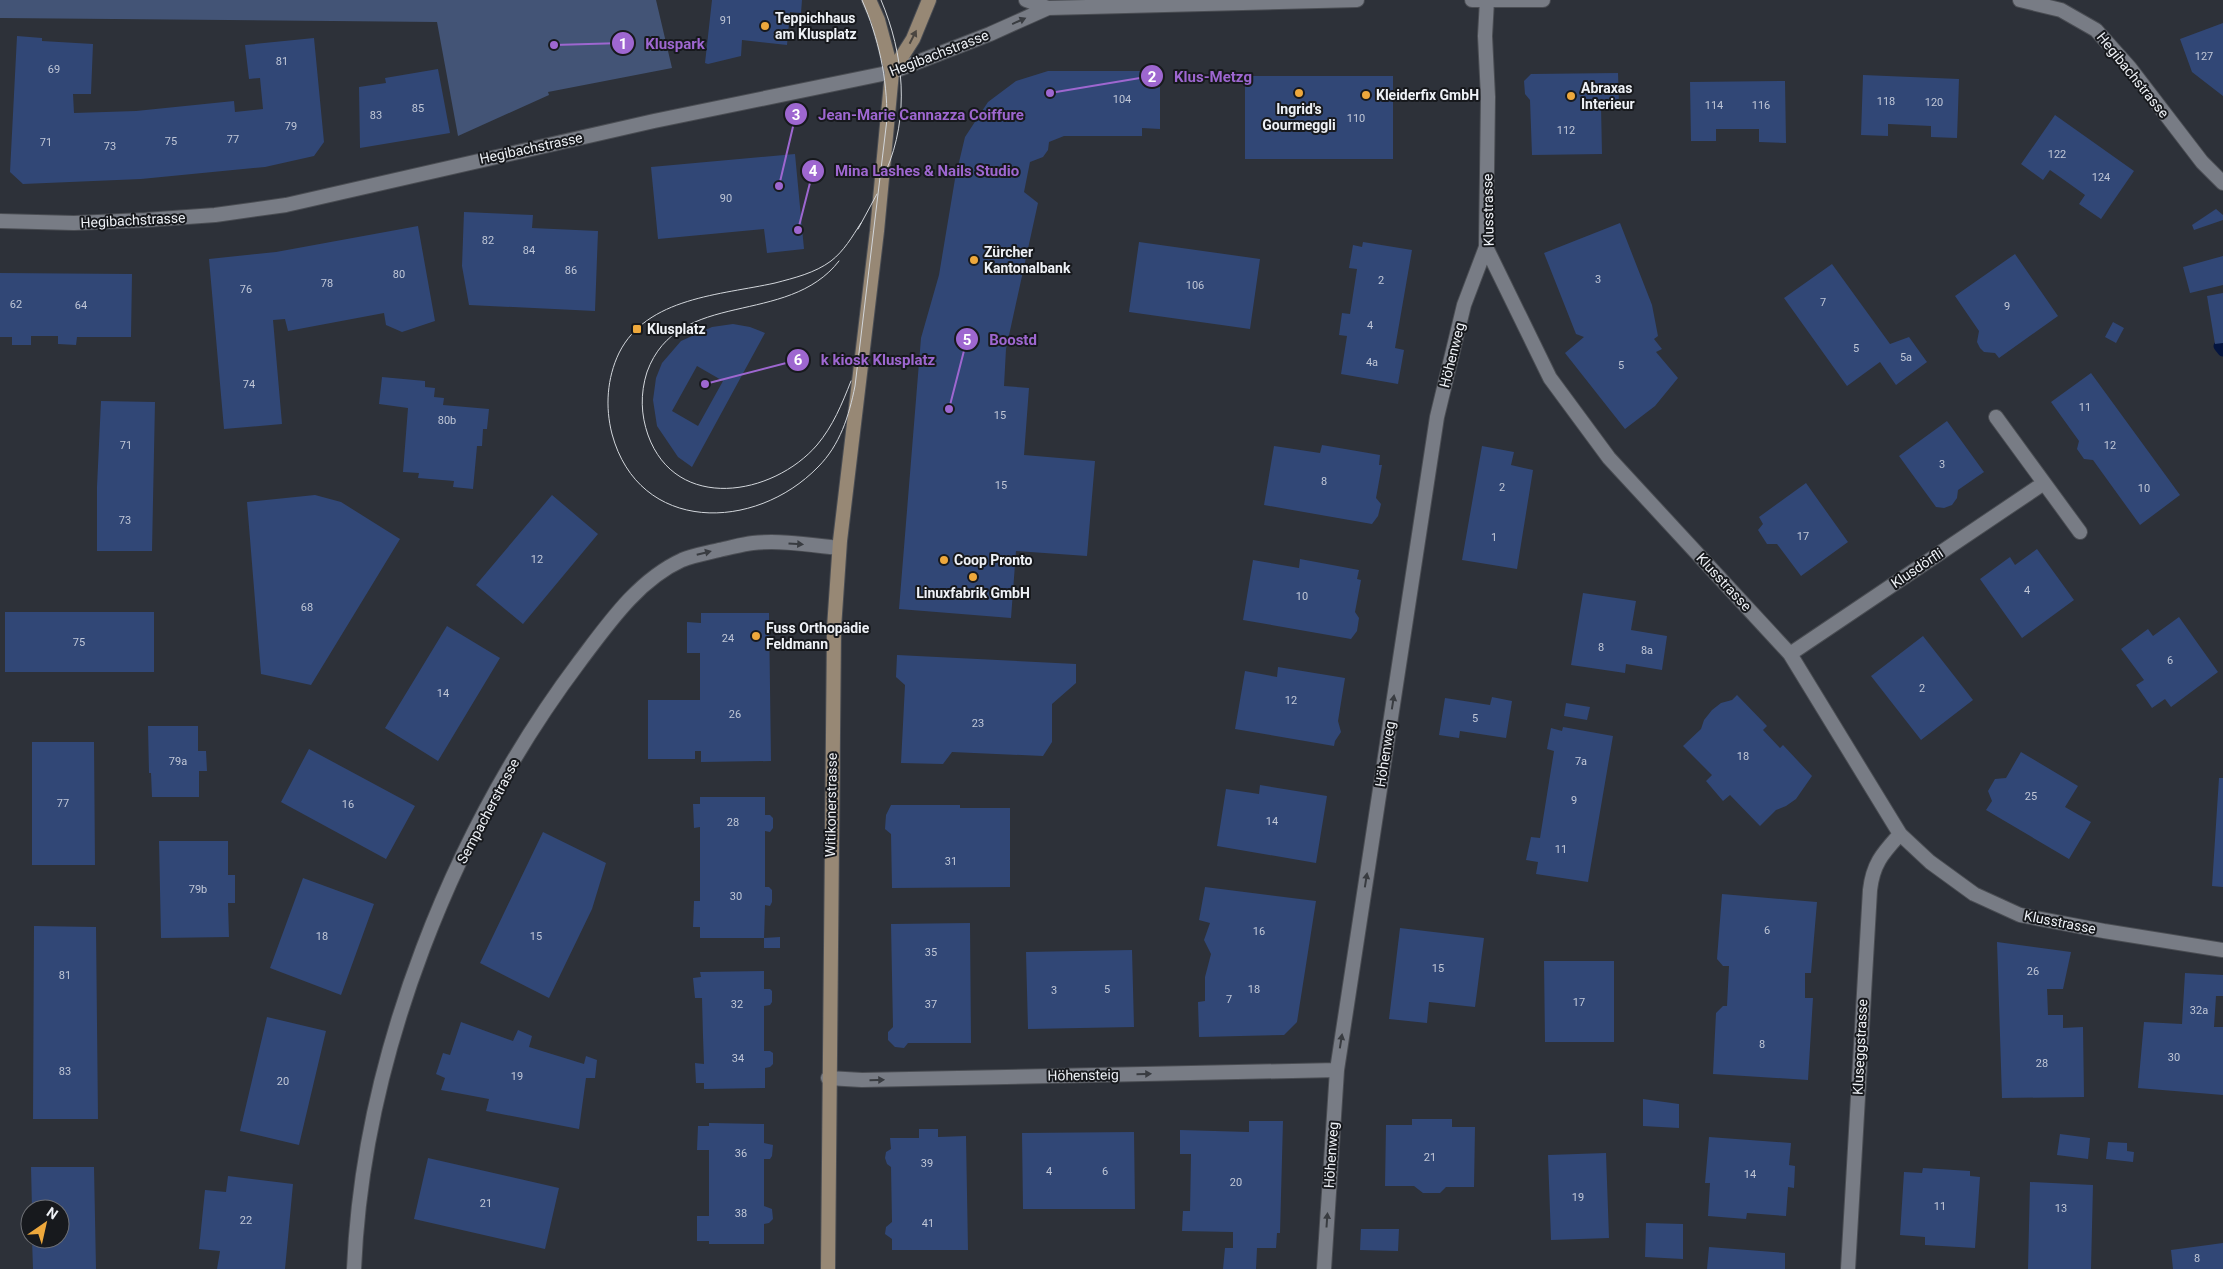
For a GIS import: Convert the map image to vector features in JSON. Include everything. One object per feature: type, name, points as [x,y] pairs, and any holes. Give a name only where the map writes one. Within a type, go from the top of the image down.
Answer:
[{"type":"main road","points":[[870,0],[878,20],[892,72]]},
{"type":"main road","points":[[892,72],[912,38],[929,0]]},
{"type":"main road","name":"Witikonerstrasse","points":[[828,1269],[828,1078],[834,628],[840,548],[883,180],[892,72]]},
{"type":"street","name":"Hegibachstrasse","points":[[1026,0],[1048,8],[1357,0]]},
{"type":"street","points":[[1472,0],[1543,0]]},
{"type":"street","name":"Klusstrasse","points":[[1487,0],[1485,36],[1488,97],[1486,247],[1550,378],[1609,458],[1790,654],[1900,834],[1930,862],[1974,894],[2020,915],[2223,950]]},
{"type":"street","name":"Hegibachstrasse","points":[[2020,0],[2061,10],[2096,30],[2130,68],[2202,162],[2223,183]]},
{"type":"street","name":"Hegibachstrasse","points":[[0,222],[74,223],[145,220],[215,215],[286,205],[636,125],[892,72],[990,34],[1048,8]]},
{"type":"street","name":"Höhenweg","points":[[1324,1269],[1337,1070],[1437,418],[1464,305],[1486,247]]},
{"type":"street","points":[[1996,418],[2080,532]]},
{"type":"street","name":"Klusdörfli","points":[[1790,654],[2044,483]]},
{"type":"street","name":"Sempacherstrasse","points":[[354,1269],[361,1182],[374,1110],[419,961],[450,885],[474,833],[502,782],[566,680],[632,598],[660,573],[690,557],[753,543],[840,548]]},
{"type":"street","name":"Kluseggstrasse","points":[[1848,1269],[1872,872],[1880,858],[1900,834]]},
{"type":"street","name":"Höhensteig","points":[[828,1078],[862,1080],[1337,1070]]},
{"type":"shaded area","points":[[0,0],[656,0],[672,68],[548,92],[549,95],[458,136],[437,22],[0,18]]},
{"type":"building","points":[[712,0],[802,0],[801,13],[790,12],[787,45],[742,40],[741,56],[708,64],[705,63]]},
{"type":"building","points":[[2223,23],[2223,96],[2192,72],[2180,39]]},
{"type":"building","points":[[17,36],[42,38],[42,41],[93,44],[91,94],[73,94],[74,113],[136,111],[234,101],[235,112],[263,109],[260,78],[249,79],[245,45],[314,38],[324,142],[314,156],[265,167],[141,179],[23,184],[10,172]]},
{"type":"building","points":[[438,69],[450,133],[360,148],[359,87],[386,83],[385,78]]},
{"type":"building","points":[[1048,71],[1160,71],[1160,129],[1142,128],[1142,136],[1064,136],[1049,142],[1048,150],[1043,157],[1030,162],[1024,192],[1038,203],[1006,349],[1004,386],[1029,388],[1024,455],[1095,461],[1087,556],[1016,551],[1011,618],[899,609],[921,338],[939,275],[955,179],[965,137],[988,102],[1016,81]]},
{"type":"building","points":[[1618,73],[1619,105],[1601,106],[1602,154],[1532,155],[1530,100],[1525,94],[1524,81],[1531,74]]},
{"type":"building","points":[[1863,75],[1959,79],[1957,138],[1931,137],[1931,126],[1888,124],[1888,136],[1861,135]]},
{"type":"building","points":[[1245,76],[1393,76],[1393,159],[1245,159]]},
{"type":"building","points":[[1785,81],[1786,143],[1759,142],[1759,129],[1716,129],[1716,141],[1691,141],[1690,82]]},
{"type":"building","points":[[2055,115],[2134,171],[2101,219],[2079,204],[2085,195],[2050,170],[2043,180],[2021,164]]},
{"type":"building","points":[[795,154],[804,249],[767,253],[764,229],[658,239],[651,167]]},
{"type":"building","points":[[2216,209],[2223,215],[2223,220],[2194,230],[2192,225]]},
{"type":"building","points":[[464,212],[533,215],[532,228],[598,231],[595,311],[469,305],[462,266]]},
{"type":"building","points":[[1620,223],[1652,305],[1658,336],[1654,339],[1662,349],[1656,352],[1678,378],[1655,406],[1625,429],[1565,353],[1584,337],[1576,334],[1544,253]]},
{"type":"building","points":[[418,226],[435,321],[402,332],[386,325],[384,313],[288,331],[285,319],[273,320],[282,424],[224,429],[209,259],[276,252]]},
{"type":"building","points":[[1139,242],[1260,259],[1250,329],[1129,312]]},
{"type":"building","points":[[1363,242],[1412,250],[1395,348],[1404,350],[1398,384],[1341,374],[1347,336],[1339,335],[1342,313],[1350,314],[1357,269],[1349,268],[1353,245],[1362,247]]},
{"type":"building","points":[[2015,254],[2058,316],[1999,358],[1995,353],[1984,352],[1980,348],[1977,342],[1979,331],[1955,296]]},
{"type":"building","points":[[2223,256],[2223,285],[2190,293],[2183,267]]},
{"type":"building","points":[[1832,264],[1890,344],[1909,337],[1927,362],[1896,385],[1880,362],[1847,386],[1784,298]]},
{"type":"building","points":[[0,273],[132,274],[131,337],[77,337],[76,345],[58,344],[58,336],[31,336],[31,345],[12,345],[12,337],[0,337]]},
{"type":"building","points":[[2223,293],[2223,343],[2215,344],[2207,296]]},
{"type":"building","points":[[2113,322],[2124,328],[2116,343],[2105,337]]},
{"type":"building","points":[[733,324],[750,327],[765,333],[692,467],[678,457],[657,426],[653,400],[656,378],[662,363],[681,341],[712,327]],"holes":[[[697,366],[723,381],[698,426],[672,411]]]},
{"type":"building","points":[[2091,373],[2180,495],[2140,525],[2093,460],[2084,459],[2077,449],[2079,441],[2051,402]]},
{"type":"building","points":[[382,377],[425,381],[425,387],[435,388],[434,397],[444,398],[443,405],[489,409],[487,429],[483,429],[482,446],[477,446],[473,489],[453,487],[454,481],[418,478],[419,473],[403,472],[408,408],[379,404]]},
{"type":"building","points":[[101,401],[155,402],[152,551],[97,551],[97,487]]},
{"type":"building","points":[[1947,421],[1984,472],[1958,490],[1957,498],[1952,505],[1944,508],[1936,507],[1899,456]]},
{"type":"building","points":[[1322,445],[1380,455],[1379,465],[1382,465],[1376,498],[1381,504],[1378,516],[1372,524],[1264,505],[1274,446],[1320,453]]},
{"type":"building","points":[[1482,446],[1514,452],[1511,465],[1533,470],[1517,569],[1462,560]]},
{"type":"building","points":[[1806,483],[1848,542],[1801,576],[1777,544],[1767,544],[1758,530],[1763,524],[1759,517]]},
{"type":"building","points":[[315,495],[341,502],[400,539],[311,685],[261,674],[247,502]]},
{"type":"building","points":[[552,495],[598,534],[523,624],[476,585]]},
{"type":"building","points":[[2037,549],[2074,600],[2022,638],[1980,579],[2010,557],[2015,565]]},
{"type":"building","points":[[1300,559],[1359,570],[1357,579],[1361,580],[1355,612],[1359,618],[1357,631],[1351,639],[1243,620],[1253,560],[1299,568]]},
{"type":"building","points":[[1583,593],[1636,601],[1631,630],[1667,636],[1662,670],[1626,664],[1625,673],[1571,665]]},
{"type":"building","points":[[5,612],[154,612],[154,672],[5,672]]},
{"type":"building","points":[[701,613],[769,613],[771,761],[701,762],[701,751],[695,751],[695,759],[648,759],[648,700],[700,700],[700,653],[687,653],[687,622],[701,623]]},
{"type":"building","points":[[2179,617],[2218,672],[2171,707],[2165,699],[2152,708],[2136,685],[2144,680],[2121,649],[2148,629],[2153,636]]},
{"type":"building","points":[[447,626],[500,658],[438,761],[385,728]]},
{"type":"building","points":[[1923,636],[1973,700],[1921,740],[1871,676]]},
{"type":"building","points":[[897,655],[1076,664],[1076,683],[1052,704],[1052,742],[1043,756],[952,752],[943,764],[901,763],[905,685],[896,677]]},
{"type":"building","points":[[1278,667],[1345,678],[1338,721],[1341,732],[1334,746],[1235,729],[1245,671],[1277,677]]},
{"type":"building","points":[[1737,695],[1767,726],[1763,730],[1780,748],[1783,745],[1812,776],[1796,799],[1776,810],[1760,826],[1730,795],[1723,801],[1706,781],[1712,775],[1683,746],[1701,729],[1704,720],[1712,710],[1721,703],[1732,700]]},
{"type":"building","points":[[1492,697],[1512,701],[1506,738],[1460,731],[1459,738],[1439,735],[1445,698],[1490,705]]},
{"type":"building","points":[[1566,703],[1590,707],[1587,720],[1564,716]]},
{"type":"building","points":[[148,726],[198,726],[198,751],[206,751],[207,771],[199,771],[199,797],[152,797],[151,773],[149,773]]},
{"type":"building","points":[[1563,727],[1613,736],[1588,882],[1536,874],[1538,862],[1526,860],[1531,837],[1540,838],[1554,751],[1547,749],[1551,728],[1562,731]]},
{"type":"building","points":[[32,742],[94,742],[95,865],[32,865]]},
{"type":"building","points":[[309,749],[415,806],[386,859],[281,802]]},
{"type":"building","points":[[2021,752],[2078,786],[2065,807],[2091,822],[2069,859],[1986,810],[1992,801],[1988,791],[1995,779],[2006,778]]},
{"type":"building","points":[[2219,778],[2223,778],[2223,887],[2212,886]]},
{"type":"building","points":[[1260,785],[1327,796],[1316,863],[1217,846],[1226,789],[1259,794]]},
{"type":"building","points":[[700,797],[765,797],[765,815],[770,815],[773,818],[773,828],[770,832],[765,831],[765,887],[769,887],[772,890],[772,902],[770,906],[765,905],[764,938],[700,938],[700,927],[693,927],[694,901],[700,901],[700,827],[694,828],[693,804],[700,804]]},
{"type":"building","points":[[891,805],[960,805],[960,808],[1010,808],[1010,887],[892,888],[891,834],[885,829],[886,815]]},
{"type":"building","points":[[543,832],[606,863],[592,909],[549,998],[480,963]]},
{"type":"building","points":[[159,841],[228,841],[228,875],[235,875],[235,903],[228,903],[229,937],[161,938]]},
{"type":"building","points":[[303,878],[374,904],[341,995],[270,968]]},
{"type":"building","points":[[1205,887],[1316,901],[1297,1022],[1284,1035],[1199,1037],[1198,1002],[1205,1001],[1205,977],[1211,954],[1204,940],[1210,923],[1199,920]]},
{"type":"building","points":[[1722,894],[1817,902],[1811,973],[1805,973],[1805,998],[1813,998],[1808,1080],[1713,1074],[1716,1013],[1723,1006],[1727,1006],[1729,966],[1723,966],[1717,959]]},
{"type":"building","points":[[970,923],[971,1043],[908,1043],[904,1048],[895,1047],[888,1040],[888,1032],[893,1027],[891,924]]},
{"type":"building","points":[[34,926],[96,927],[98,1119],[33,1119]]},
{"type":"building","points":[[1400,928],[1484,938],[1475,1007],[1429,1002],[1427,1023],[1389,1019]]},
{"type":"building","points":[[780,937],[780,948],[764,948],[764,938]]},
{"type":"building","points":[[1997,942],[2071,952],[2063,989],[2047,989],[2048,1015],[2063,1015],[2063,1028],[2083,1027],[2084,1097],[2002,1098]]},
{"type":"building","points":[[1132,950],[1134,1027],[1028,1029],[1026,952]]},
{"type":"building","points":[[1544,961],[1614,961],[1614,1042],[1545,1042]]},
{"type":"building","points":[[764,971],[764,989],[772,991],[772,1002],[770,1005],[764,1006],[764,1051],[773,1053],[773,1064],[765,1068],[765,1088],[704,1089],[704,1083],[696,1083],[695,1063],[704,1064],[702,998],[695,998],[693,978],[701,977],[700,972]]},
{"type":"building","points":[[2185,973],[2223,975],[2223,996],[2216,996],[2214,1027],[2223,1027],[2223,1095],[2138,1088],[2144,1022],[2182,1024]]},
{"type":"building","points":[[267,1017],[326,1031],[299,1145],[240,1131]]},
{"type":"building","points":[[461,1022],[513,1041],[518,1030],[532,1036],[529,1047],[584,1064],[586,1056],[597,1060],[595,1078],[586,1078],[579,1129],[486,1111],[489,1099],[441,1090],[445,1078],[436,1074],[443,1053],[450,1055]]},
{"type":"building","points":[[1643,1099],[1679,1104],[1679,1128],[1643,1126]]},
{"type":"building","points":[[1412,1119],[1452,1119],[1452,1127],[1475,1127],[1474,1187],[1446,1187],[1440,1193],[1423,1193],[1414,1186],[1385,1186],[1386,1125],[1412,1125]]},
{"type":"building","points":[[1249,1121],[1283,1121],[1280,1233],[1277,1233],[1276,1248],[1257,1248],[1256,1269],[1223,1269],[1225,1248],[1233,1248],[1233,1232],[1182,1231],[1183,1211],[1190,1211],[1191,1154],[1180,1154],[1180,1130],[1249,1132]]},
{"type":"building","points":[[709,1123],[764,1124],[764,1143],[773,1145],[772,1156],[770,1159],[764,1159],[764,1206],[772,1209],[773,1219],[769,1223],[764,1224],[764,1244],[709,1244],[709,1241],[697,1241],[697,1216],[709,1216],[709,1150],[697,1150],[698,1126],[709,1126]]},
{"type":"building","points":[[919,1129],[938,1129],[938,1137],[966,1136],[968,1250],[892,1250],[892,1239],[885,1234],[886,1227],[892,1222],[891,1167],[887,1164],[885,1158],[886,1152],[891,1149],[890,1138],[919,1138]]},
{"type":"building","points":[[1134,1132],[1135,1209],[1023,1209],[1022,1133]]},
{"type":"building","points":[[2060,1134],[2090,1138],[2088,1159],[2057,1155]]},
{"type":"building","points":[[1709,1137],[1791,1143],[1789,1165],[1795,1166],[1794,1188],[1788,1187],[1786,1216],[1747,1213],[1746,1219],[1708,1216],[1710,1183],[1705,1183]]},
{"type":"building","points":[[2108,1142],[2127,1143],[2127,1151],[2134,1152],[2133,1162],[2106,1159]]},
{"type":"building","points":[[1606,1153],[1609,1238],[1551,1240],[1548,1155]]},
{"type":"building","points":[[428,1158],[559,1188],[545,1249],[414,1219]]},
{"type":"building","points":[[31,1167],[94,1167],[96,1269],[33,1269],[32,1249],[70,1249],[70,1199],[32,1199]]},
{"type":"building","points":[[1923,1168],[1970,1171],[1970,1176],[1980,1177],[1975,1248],[1925,1245],[1925,1237],[1900,1235],[1904,1172],[1922,1173]]},
{"type":"building","points":[[228,1176],[293,1184],[285,1269],[217,1269],[220,1251],[199,1249],[205,1190],[226,1192]]},
{"type":"building","points":[[2030,1182],[2093,1185],[2091,1269],[2028,1269]]},
{"type":"building","points":[[1646,1223],[1683,1224],[1683,1259],[1645,1257]]},
{"type":"building","points":[[1361,1229],[1399,1229],[1398,1251],[1360,1250]]},
{"type":"building","points":[[2223,1243],[2223,1269],[2173,1269],[2171,1250]]},
{"type":"building","points":[[1709,1247],[1785,1253],[1785,1269],[1707,1269]]},
{"type":"waterway","points":[[2219,346],[2223,351]]},
{"type":"tram line","points":[[861,223],[840,253],[818,269],[775,283],[709,296],[666,309],[648,320],[632,334],[619,353],[612,372],[608,393],[608,413],[612,434],[626,467],[647,490],[672,506],[701,512],[732,511],[763,503],[792,488],[818,467],[838,440],[850,408],[855,386],[887,119],[887,103],[881,58],[862,0]]},
{"type":"tram line","points":[[881,0],[895,42],[901,85],[899,129],[886,171]]},
{"type":"tram line","points":[[858,229],[877,194]]},
{"type":"tram line","points":[[839,261],[817,282],[791,295],[708,317],[683,328],[662,346],[647,372],[642,396],[644,420],[648,435],[661,460],[680,477],[702,486],[726,488],[752,485],[776,476],[798,462],[817,445],[841,406],[851,381]]},
{"type":"place","name":"Teppichhaus am Klusplatz","points":[[765,26]]},
{"type":"place","name":"Kluspark","points":[[554,45]]},
{"type":"place","name":"Klus-Metzg","points":[[1050,93]]},
{"type":"place","name":"Ingrid's Gourmeggli","points":[[1299,93]]},
{"type":"place","name":"Kleiderfix GmbH","points":[[1366,95]]},
{"type":"place","name":"Abraxas Interieur","points":[[1571,96]]},
{"type":"place","name":"Jean-Marie Cannazza Coiffure","points":[[779,186]]},
{"type":"place","name":"Mina Lashes & Nails Studio","points":[[798,230]]},
{"type":"place","name":"Zürcher Kantonalbank","points":[[974,260]]},
{"type":"place","name":"Klusplatz","points":[[637,329]]},
{"type":"place","name":"k kiosk Klusplatz","points":[[705,384]]},
{"type":"place","name":"Boostd","points":[[949,409]]},
{"type":"place","name":"Coop Pronto","points":[[944,560]]},
{"type":"place","name":"Linuxfabrik GmbH","points":[[973,577]]},
{"type":"place","name":"Fuss Orthopädie Feldmann","points":[[756,636]]}]
